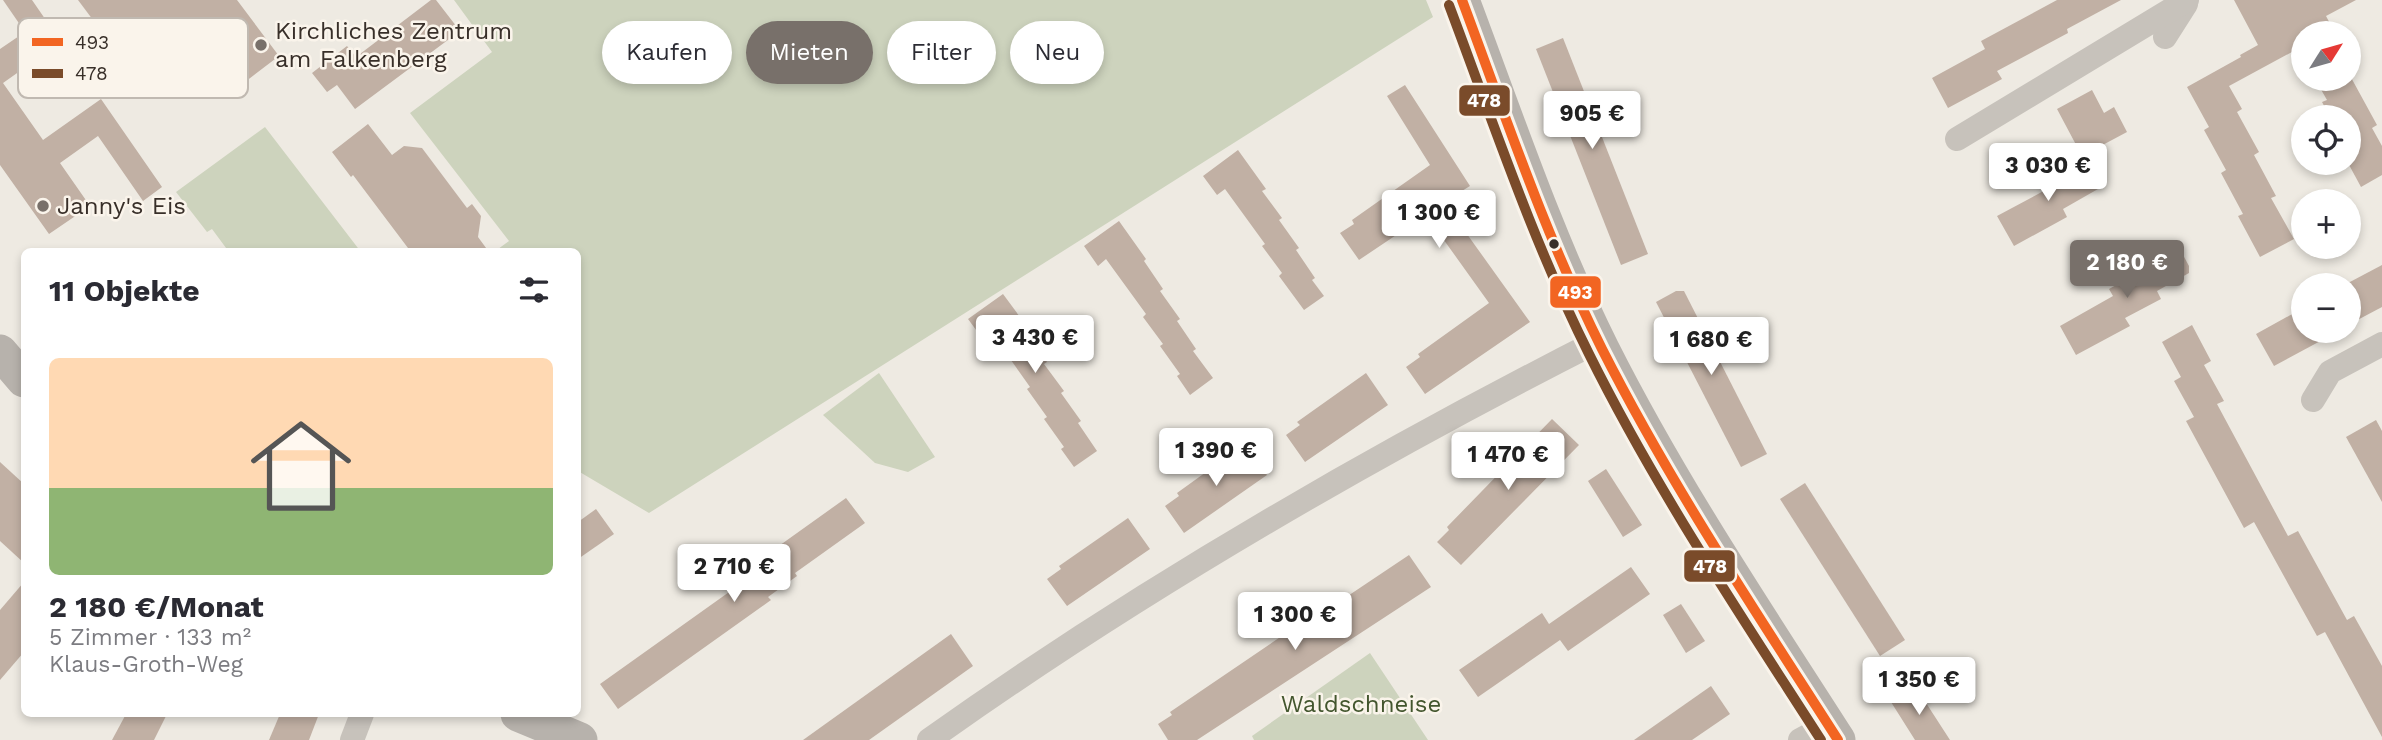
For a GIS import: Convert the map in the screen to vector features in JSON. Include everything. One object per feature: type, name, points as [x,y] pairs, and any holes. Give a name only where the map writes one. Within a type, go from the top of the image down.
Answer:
[{"type":"main road","points":[[1462,0],[1549,231],[1598,341],[1643,428],[1822,735]]},
{"type":"main road","points":[[525,717],[580,740]]},
{"type":"street","points":[[2165,37],[2188,0]]},
{"type":"street","points":[[1957,139],[2188,0]]},
{"type":"street","points":[[929,740],[1071,642],[1240,536],[1436,425],[1598,341]]},
{"type":"street","points":[[2313,400],[2330,372],[2382,344]]},
{"type":"street","points":[[352,740],[361,717]]},
{"type":"green space","points":[[454,0],[1426,0],[1433,17],[649,513],[581,473],[581,248],[499,248],[509,241],[410,113],[492,52]]},
{"type":"green space","points":[[265,127],[358,248],[226,248],[212,229],[207,232],[176,192]]},
{"type":"green space","points":[[879,373],[935,457],[908,472],[875,463],[823,415]]},
{"type":"green space","name":"Waldschneise","points":[[1370,653],[1428,740],[1254,740],[1252,736]]},
{"type":"building","points":[[3,0],[32,0],[44,18],[18,18],[18,22]]},
{"type":"building","points":[[78,0],[237,0],[279,56],[248,80],[248,18],[92,18]]},
{"type":"building","points":[[431,0],[436,0],[460,31],[355,109],[337,85],[327,92],[312,73],[347,46],[356,57]]},
{"type":"building","points":[[2057,0],[2121,0],[2067,29],[2068,33],[1997,71],[2002,79],[1948,108],[1932,78],[1985,49],[1981,41]]},
{"type":"building","points":[[2234,0],[2356,0],[2326,16],[2329,21],[2291,21],[2291,52],[2229,86],[2242,109],[2237,112],[2259,152],[2254,155],[2276,196],[2271,198],[2291,234],[2291,241],[2260,257],[2238,216],[2243,214],[2221,173],[2226,170],[2204,130],[2209,127],[2187,87],[2258,45]]},
{"type":"building","points":[[18,37],[18,72],[3,83],[43,140],[101,99],[162,187],[143,201],[98,136],[60,163],[90,206],[49,234],[0,165],[0,49]]},
{"type":"building","points":[[1563,38],[1648,254],[1621,265],[1536,49]]},
{"type":"building","points":[[1405,85],[1470,186],[1444,202],[1530,322],[1425,394],[1406,367],[1420,357],[1418,354],[1489,303],[1426,215],[1359,260],[1340,233],[1354,224],[1352,220],[1430,165],[1387,96]]},
{"type":"building","points":[[2092,90],[2104,113],[2114,107],[2127,132],[2082,156],[2057,109]]},
{"type":"building","points":[[2322,91],[2358,91],[2377,125],[2372,128],[2382,146],[2382,175],[2361,187],[2354,175],[2361,175],[2361,105],[2324,105],[2322,102],[2327,100]]},
{"type":"building","points":[[368,124],[392,155],[404,146],[422,148],[467,208],[472,204],[481,216],[478,237],[486,248],[408,248],[353,175],[351,177],[332,152]]},
{"type":"building","points":[[1238,150],[1266,189],[1262,191],[1282,218],[1279,220],[1299,248],[1296,250],[1324,296],[1304,310],[1279,276],[1282,273],[1262,246],[1265,244],[1225,189],[1217,195],[1203,176]]},
{"type":"building","points":[[2082,159],[2098,189],[2063,209],[2067,217],[2014,246],[1997,216],[2051,187],[2046,179]]},
{"type":"building","points":[[1119,221],[1146,259],[1144,261],[1163,289],[1160,291],[1180,319],[1177,321],[1196,349],[1193,351],[1213,378],[1190,395],[1177,376],[1180,374],[1160,346],[1163,344],[1143,317],[1146,314],[1106,259],[1098,266],[1084,246]]},
{"type":"building","points":[[2176,242],[2189,266],[2189,273],[2157,291],[2161,299],[2125,318],[2130,326],[2076,355],[2060,326],[2113,296],[2109,289],[2145,269],[2140,261]]},
{"type":"building","points":[[2382,265],[2382,307],[2361,318],[2361,276]]},
{"type":"building","points":[[1676,291],[1684,291],[1767,454],[1741,467],[1656,302]]},
{"type":"building","points":[[1003,294],[1031,332],[1028,334],[1047,362],[1044,364],[1064,391],[1061,393],[1081,421],[1078,423],[1097,451],[1074,467],[1061,449],[1064,447],[1044,419],[1047,417],[1027,389],[1030,387],[991,332],[982,338],[968,319]]},
{"type":"building","points":[[2291,315],[2291,343],[2317,343],[2274,366],[2256,334]]},
{"type":"building","points":[[2192,325],[2211,361],[2204,365],[2224,401],[2217,404],[2288,536],[2298,531],[2347,620],[2354,616],[2382,666],[2382,737],[2325,632],[2317,636],[2254,522],[2244,528],[2186,421],[2194,417],[2174,381],[2181,377],[2162,342]]},
{"type":"building","points":[[1366,373],[1388,405],[1305,462],[1286,435],[1300,425],[1297,422]]},
{"type":"building","points":[[1552,419],[1579,445],[1461,565],[1437,542],[1449,530],[1447,527]]},
{"type":"building","points":[[2376,420],[2382,431],[2382,502],[2346,437]]},
{"type":"building","points":[[1245,444],[1267,475],[1184,533],[1165,506],[1179,496],[1177,493]]},
{"type":"building","points":[[0,462],[21,481],[21,560],[0,541]]},
{"type":"building","points":[[1606,469],[1642,525],[1623,537],[1588,481]]},
{"type":"building","points":[[1805,483],[1905,640],[1880,656],[1780,499]]},
{"type":"building","points":[[846,498],[865,523],[795,573],[797,576],[768,597],[771,600],[618,709],[600,684],[753,575],[748,568]]},
{"type":"building","points":[[596,509],[614,534],[581,557],[581,520]]},
{"type":"building","points":[[1128,518],[1150,549],[1067,606],[1047,579],[1061,569],[1059,566]]},
{"type":"building","points":[[1409,555],[1431,587],[1197,740],[1168,740],[1158,724],[1172,715],[1170,712],[1295,627],[1297,630]]},
{"type":"building","points":[[1631,567],[1650,594],[1568,651],[1560,640],[1478,697],[1459,670],[1542,613],[1549,624]]},
{"type":"building","points":[[21,586],[21,656],[0,680],[0,610]]},
{"type":"building","points":[[1681,604],[1705,641],[1686,653],[1663,615]]},
{"type":"building","points":[[951,634],[973,666],[869,740],[803,740]]},
{"type":"building","points":[[1711,686],[1730,714],[1692,740],[1634,740]]},
{"type":"building","points":[[1916,687],[1950,740],[1915,740],[1891,702]]},
{"type":"building","points":[[124,717],[166,717],[154,740],[112,740]]},
{"type":"building","points":[[279,717],[318,717],[309,740],[269,740]]},
{"type":"transit line","name":"493","points":[[1462,0],[1545,220],[1602,349],[1685,499],[1838,740]]},
{"type":"transit line","name":"478","points":[[1449,5],[1532,225],[1589,354],[1670,502],[1821,740]]},
{"type":"place","name":"Kirchliches Zentrum am Falkenberg","points":[[261,45]]},
{"type":"place","name":"Janny's Eis","points":[[43,206]]}]
